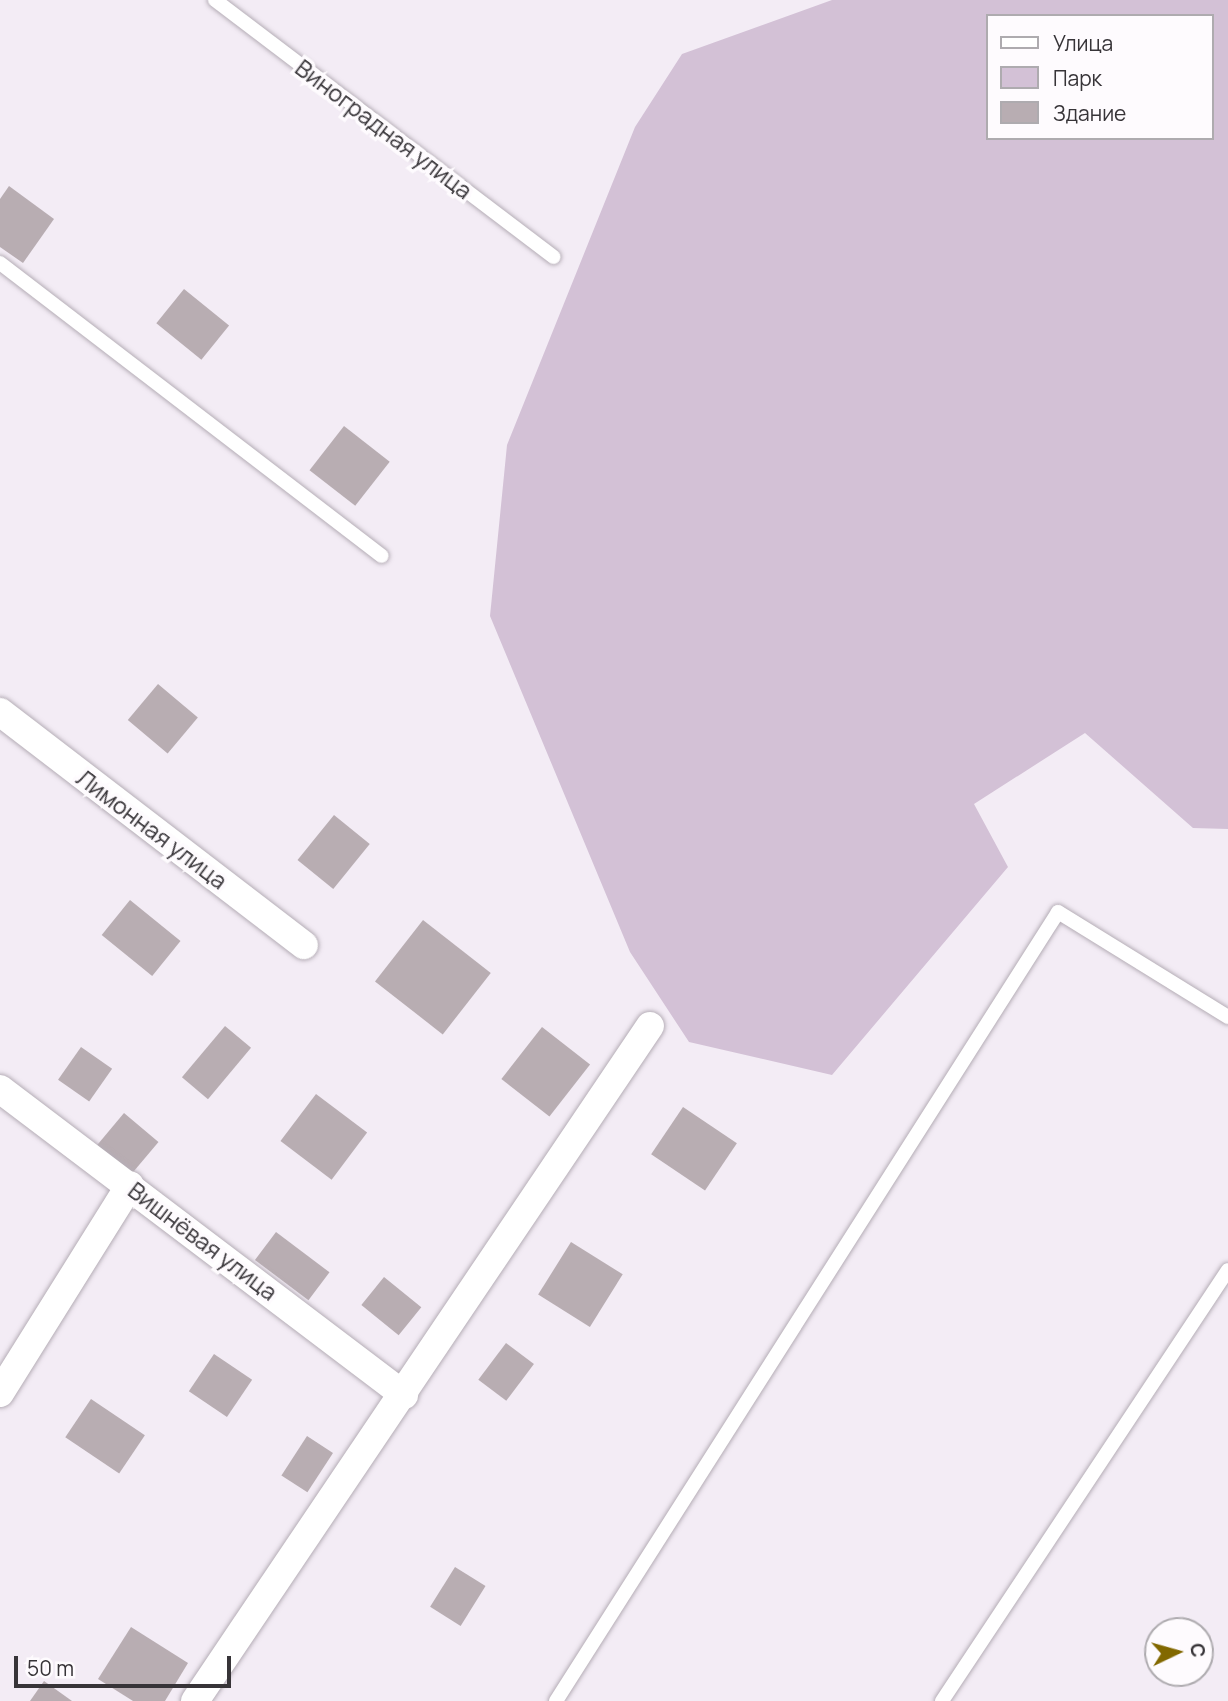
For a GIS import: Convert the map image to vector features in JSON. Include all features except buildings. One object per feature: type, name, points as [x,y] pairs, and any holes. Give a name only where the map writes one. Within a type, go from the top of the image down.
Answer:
[{"type":"street","name":"Лимонная улица","points":[[0,712],[304,945]]},
{"type":"street","points":[[195,1701],[404,1395],[650,1026]]},
{"type":"street","name":"Вишнёвая улица","points":[[0,1089],[404,1395]]},
{"type":"street","points":[[0,1393],[130,1185]]},
{"type":"lane","name":"Виноградная улица","points":[[215,0],[553,257]]},
{"type":"lane","points":[[0,263],[382,556]]},
{"type":"lane","points":[[556,1701],[1058,912],[1228,1017]]},
{"type":"lane","points":[[942,1701],[1228,1270]]},
{"type":"green space","points":[[832,0],[1228,0],[1228,829],[1193,828],[1085,733],[974,804],[1008,867],[832,1075],[689,1042],[630,952],[490,616],[507,445],[635,127],[682,54]]}]
